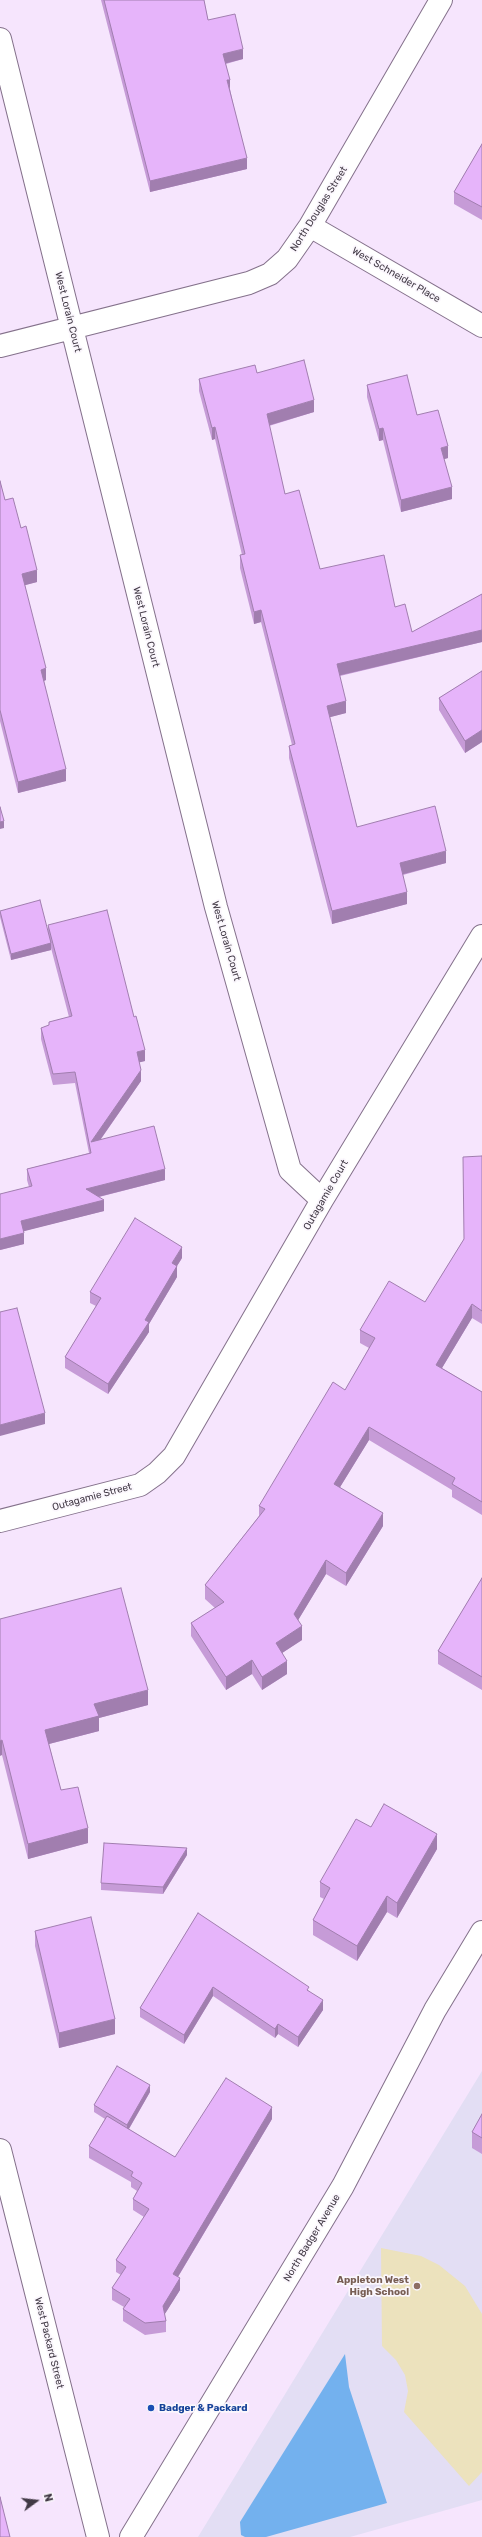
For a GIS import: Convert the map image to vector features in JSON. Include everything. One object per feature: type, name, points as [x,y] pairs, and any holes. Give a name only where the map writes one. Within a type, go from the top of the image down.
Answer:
[{"type":"street","name":"North Douglas Street","points":[[0,346],[249,283],[270,274],[288,258],[310,226],[441,0]]},
{"type":"street","name":"West Lorain Court","points":[[0,39],[216,907],[290,1170],[322,1200]]},
{"type":"street","name":"West Schneider Place","points":[[310,226],[482,326]]},
{"type":"street","name":"Outagamie Court","points":[[174,1456],[322,1200],[482,936]]},
{"type":"street","name":"Outagamie Street","points":[[0,1521],[140,1485],[157,1473],[174,1456]]},
{"type":"street","name":"North Badger Avenue","points":[[131,2537],[343,2186],[435,2010],[482,1932]]},
{"type":"street","name":"West Packard Street","points":[[0,2150],[98,2537]]},
{"type":"shaded area","name":"Appleton West High School","points":[[482,2071],[482,2500],[350,2537],[198,2537]]},
{"type":"sand","points":[[381,2248],[421,2256],[439,2265],[465,2286],[482,2314],[482,2472],[469,2486],[404,2412],[408,2391],[405,2375],[396,2360],[382,2346]]},
{"type":"water","points":[[345,2354],[349,2387],[387,2503],[266,2537],[245,2537],[241,2535],[240,2522]]},
{"type":"building","points":[[104,0],[204,0],[208,20],[235,14],[243,49],[223,54],[230,80],[227,80],[247,158],[150,181]]},
{"type":"building","points":[[482,144],[482,207],[454,192]]},
{"type":"building","points":[[304,360],[314,400],[267,414],[285,494],[299,490],[320,569],[384,555],[395,607],[405,604],[412,632],[482,594],[482,630],[337,664],[346,701],[327,706],[357,827],[435,806],[446,851],[400,863],[407,892],[332,911],[289,746],[295,744],[261,610],[254,612],[240,555],[245,554],[215,427],[212,428],[199,379],[255,365],[257,373]]},
{"type":"building","points":[[407,375],[417,415],[438,410],[448,446],[441,448],[452,487],[401,500],[383,428],[379,429],[367,385]]},
{"type":"building","points":[[0,481],[5,500],[13,498],[21,528],[26,526],[37,570],[22,574],[46,668],[41,670],[66,769],[18,782],[0,710]]},
{"type":"building","points":[[482,671],[482,730],[465,741],[439,698]]},
{"type":"building","points":[[0,807],[4,821],[0,822]]},
{"type":"building","points":[[40,900],[51,943],[11,954],[0,911]]},
{"type":"building","points":[[107,910],[134,1017],[136,1016],[145,1050],[137,1052],[141,1070],[91,1142],[154,1126],[165,1169],[86,1189],[104,1200],[21,1221],[24,1233],[0,1239],[0,1194],[32,1186],[27,1169],[91,1153],[75,1072],[53,1074],[41,1028],[49,1025],[49,1022],[72,1016],[48,925]]},
{"type":"building","points":[[482,1156],[482,1311],[472,1304],[436,1365],[482,1392],[482,1502],[452,1484],[455,1478],[369,1427],[334,1484],[383,1513],[346,1573],[326,1560],[294,1614],[302,1626],[276,1643],[287,1661],[262,1677],[252,1660],[226,1677],[191,1623],[224,1602],[205,1585],[265,1509],[259,1506],[333,1382],[345,1390],[375,1338],[360,1330],[389,1281],[425,1302],[464,1239],[463,1157]]},
{"type":"building","points":[[135,1218],[182,1247],[172,1263],[177,1266],[145,1320],[149,1322],[108,1384],[65,1357],[101,1298],[90,1292]]},
{"type":"building","points":[[17,1308],[45,1413],[0,1425],[0,1312]]},
{"type":"building","points":[[482,1578],[482,1677],[438,1651]]},
{"type":"building","points":[[121,1588],[148,1690],[94,1704],[99,1716],[45,1730],[61,1790],[78,1787],[88,1828],[28,1844],[2,1740],[0,1741],[0,1619]]},
{"type":"building","points":[[384,1804],[437,1834],[397,1903],[387,1896],[357,1946],[313,1920],[330,1888],[320,1882],[356,1819],[371,1827]]},
{"type":"building","points":[[104,1843],[187,1848],[163,1887],[101,1883]]},
{"type":"building","points":[[198,1913],[309,1987],[307,1990],[323,2000],[298,2037],[278,2024],[275,2029],[213,1987],[184,2035],[140,2008]]},
{"type":"building","points":[[91,1917],[115,2019],[59,2033],[35,1931]]},
{"type":"building","points":[[117,2066],[150,2085],[127,2125],[94,2105]]},
{"type":"building","points":[[226,2078],[272,2107],[173,2274],[180,2278],[163,2306],[166,2321],[145,2323],[123,2309],[130,2299],[112,2288],[126,2267],[116,2260],[149,2209],[133,2199],[142,2183],[131,2176],[133,2172],[89,2146],[107,2116],[175,2157]]},
{"type":"building","points":[[482,2114],[482,2138],[472,2132]]},
{"type":"building","points":[[0,2497],[10,2537],[0,2537]]},
{"type":"place","name":"Appleton West High School","points":[[417,2286]]},
{"type":"place","name":"Badger & Packard","points":[[151,2408]]}]
